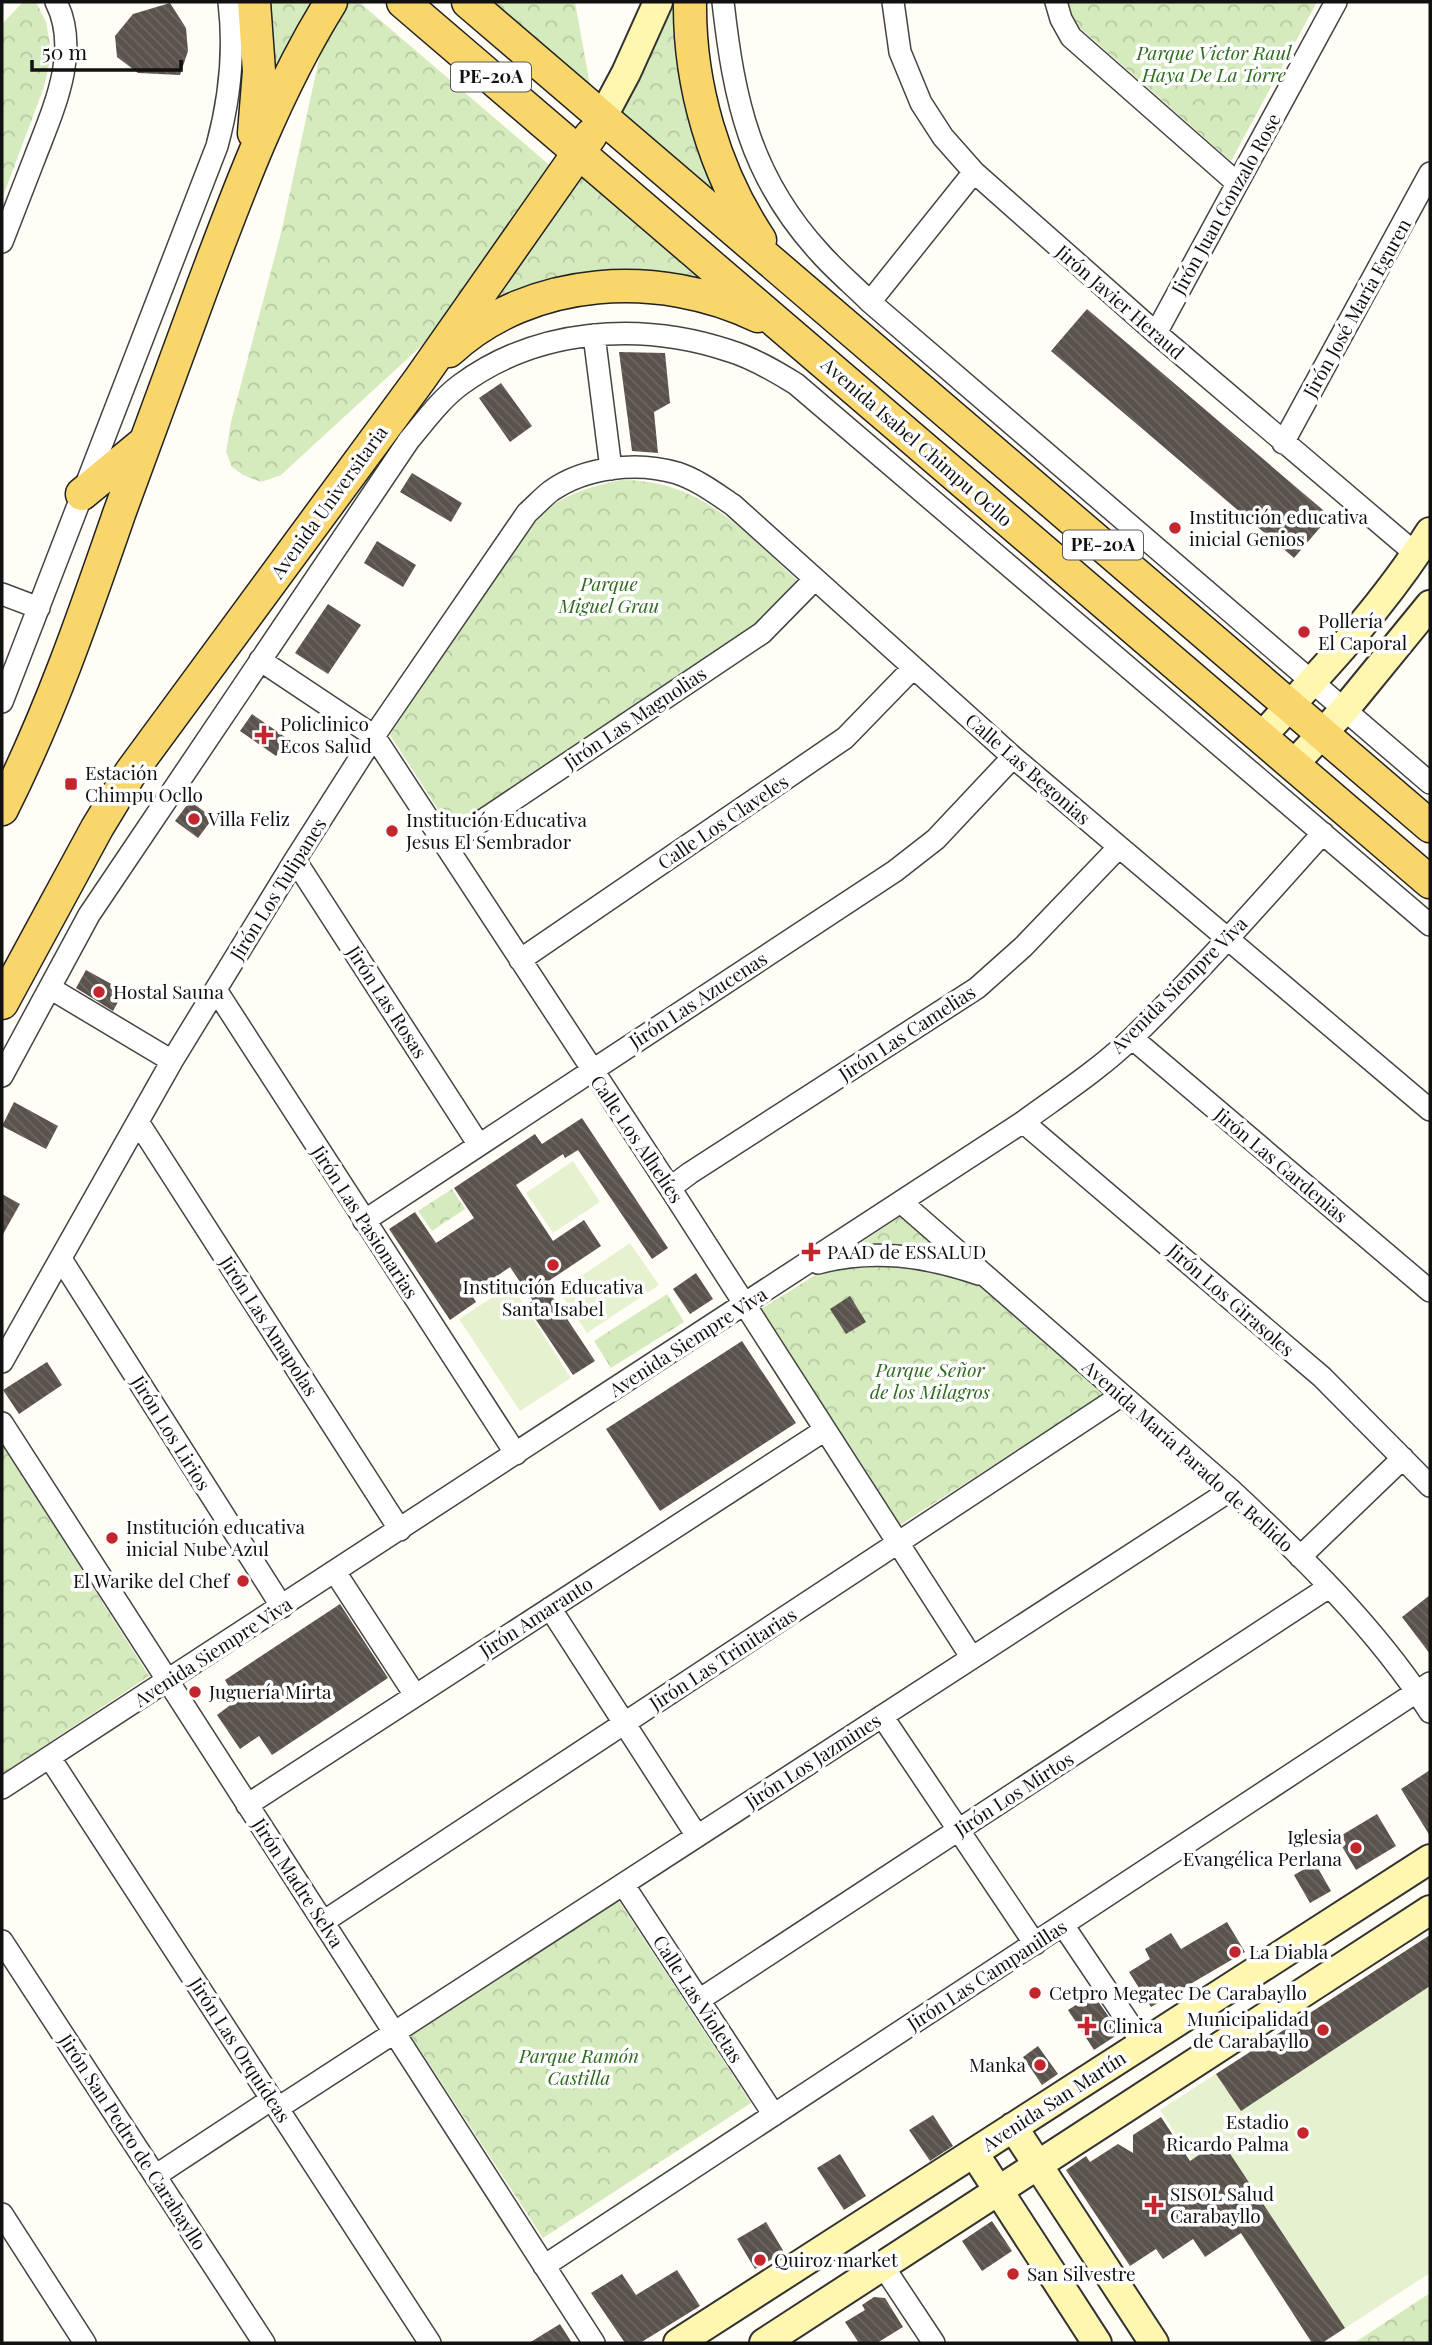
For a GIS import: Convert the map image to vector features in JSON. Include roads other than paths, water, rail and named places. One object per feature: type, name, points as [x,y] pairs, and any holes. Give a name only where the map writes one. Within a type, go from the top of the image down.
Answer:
[{"type":"main road","points":[[248,166],[257,114],[259,71],[254,2]]},
{"type":"main road","points":[[2,809],[23,768],[88,607],[248,166],[301,53],[331,2]]},
{"type":"main road","name":"Avenida Isabel Chimpu Ocllo","points":[[403,2],[1430,882]]},
{"type":"main road","name":"PE-20A","points":[[468,2],[1430,826]]},
{"type":"main road","name":"Avenida Universitaria","points":[[2,1003],[97,828],[131,772],[420,379],[579,152],[603,116],[626,73],[658,2]]},
{"type":"main road","points":[[690,2],[696,75],[712,140],[740,205],[776,264]]},
{"type":"main road","points":[[420,379],[465,336],[495,319],[539,299],[593,288],[623,285],[682,290],[744,309],[785,329]]},
{"type":"main road","points":[[82,494],[146,442]]},
{"type":"main road","points":[[1261,737],[1394,586],[1423,543]]},
{"type":"main road","points":[[1294,764],[1345,709],[1430,605]]},
{"type":"main road","name":"Avenida San Martín","points":[[678,2343],[1430,1858]]},
{"type":"main road","points":[[767,2343],[1430,1910]]},
{"type":"main road","points":[[1013,2127],[1153,2343]]},
{"type":"main road","points":[[974,2153],[1097,2343]]},
{"type":"street","points":[[2,242],[53,110],[63,74],[66,38],[56,2]]},
{"type":"street","points":[[2,702],[217,146],[226,111],[231,74],[233,40],[229,2]]},
{"type":"street","points":[[723,2],[730,67],[756,157],[784,207],[820,253],[870,302],[1430,783]]},
{"type":"street","name":"Jirón Javier Heraud","points":[[893,2],[900,52],[921,103],[943,137],[974,172],[1283,443],[1423,543]]},
{"type":"street","points":[[1056,2],[1060,19],[1071,37],[1237,183]]},
{"type":"street","name":"Jirón Juan Gonzalo Rose","points":[[1156,333],[1336,2]]},
{"type":"street","points":[[870,302],[974,172]]},
{"type":"street","name":"Jirón José María Eguren","points":[[1283,443],[1430,173]]},
{"type":"street","name":"Avenida Isabel Chimpu Ocllo","points":[[594,335],[631,333],[698,341],[732,351],[764,365],[796,384],[1430,925]]},
{"type":"street","points":[[594,335],[611,468]]},
{"type":"street","name":"Avenida Universitaria","points":[[2,1076],[89,915],[409,440],[438,405],[485,368],[509,356],[556,340],[594,335]]},
{"type":"street","name":"Calle Las Begonias","points":[[611,468],[645,467],[677,473],[706,486],[733,505],[1013,757],[1430,1110]]},
{"type":"street","name":"Jirón Los Tulipanes","points":[[2,1362],[172,1061],[374,736],[527,513],[551,491],[571,480],[611,468]]},
{"type":"street","name":"Jirón Las Magnolias","points":[[446,845],[762,633],[815,579]]},
{"type":"street","points":[[2,594],[39,608]]},
{"type":"street","name":"Calle Los Alhelíes","points":[[260,660],[374,736],[670,1188],[972,1658]]},
{"type":"street","name":"Calle Los Claveles","points":[[520,960],[845,738],[913,668]]},
{"type":"street","points":[[1239,761],[1261,737]]},
{"type":"street","name":"Jirón Las Azucenas","points":[[364,1221],[895,871],[936,839],[1013,757]]},
{"type":"street","points":[[1271,789],[1294,764]]},
{"type":"street","name":"Avenida Siempre Viva","points":[[2,1788],[803,1267],[1023,1122],[1077,1083],[1132,1038],[1323,833]]},
{"type":"street","name":"Jirón Las Camelias","points":[[670,1188],[977,988],[1023,947],[1119,847]]},
{"type":"street","name":"Jirón Las Rosas","points":[[295,860],[479,1145]]},
{"type":"street","points":[[50,988],[172,1061]]},
{"type":"street","name":"Jirón Las Pasionarias","points":[[216,990],[516,1454]]},
{"type":"street","name":"Jirón Las Gardenias","points":[[1132,1038],[1430,1292]]},
{"type":"street","name":"Jirón Las Amapolas","points":[[138,1122],[400,1530]]},
{"type":"street","name":"Jirón Los Girasoles","points":[[1023,1122],[1322,1377],[1430,1486]]},
{"type":"street","name":"Avenida María Parado de Bellido","points":[[901,1202],[1231,1490],[1300,1557],[1424,1688],[1430,1712]]},
{"type":"street","name":"Avenida María Parado de Bellido","points":[[803,1267],[841,1257],[891,1255],[919,1257],[988,1277]]},
{"type":"street","name":"Jirón Los Lirios","points":[[61,1259],[282,1607]]},
{"type":"street","name":"Jirón Las Trinitarias","points":[[323,1922],[1122,1395]]},
{"type":"street","name":"Jirón Madre Selva","points":[[2,1423],[594,2343]]},
{"type":"street","name":"Jirón Amaranto","points":[[247,1805],[825,1430]]},
{"type":"street","points":[[1300,1557],[1403,1458]]},
{"type":"street","name":"Jirón Los Jazmines","points":[[155,2176],[394,2032],[1231,1490]]},
{"type":"street","points":[[335,1572],[415,1695]]},
{"type":"street","name":"Jirón Los Mirtos","points":[[699,2000],[1329,1587]]},
{"type":"street","points":[[550,1608],[697,1836]]},
{"type":"street","name":"Jirón Las Campanillas","points":[[544,2266],[1424,1688]]},
{"type":"street","points":[[882,1716],[1035,1944]]},
{"type":"street","name":"Jirón Las Orquídeas","points":[[50,1758],[430,2343]]},
{"type":"street","name":"Calle Las Violetas","points":[[623,1884],[774,2115]]},
{"type":"street","points":[[1063,1926],[1143,2044]]},
{"type":"street","name":"Jirón San Pedro de Carabayllo","points":[[2,1941],[264,2343]]},
{"type":"street","points":[[2,2214],[85,2343]]},
{"type":"street","points":[[883,2266],[934,2343]]},
{"type":"place","name":"Institución educativa inicial Genios","points":[[1175,528]]},
{"type":"place","name":"Pollería El Caporal","points":[[1304,632]]},
{"type":"place","name":"Policlinico Ecos Salud","points":[[264,735]]},
{"type":"place","name":"Estación Chimpu Ocllo","points":[[71,784]]},
{"type":"place","name":"Villa Feliz","points":[[194,819]]},
{"type":"place","name":"Institución Educativa Jesus El Sembrador","points":[[392,831]]},
{"type":"place","name":"Hostal Sauna","points":[[99,992]]},
{"type":"place","name":"PAAD de ESSALUD","points":[[811,1252]]},
{"type":"place","name":"Institución Educativa Santa Isabel","points":[[553,1265]]},
{"type":"place","name":"Institución educativa inicial Nube Azul","points":[[112,1538]]},
{"type":"place","name":"El Warike del Chef","points":[[243,1581]]},
{"type":"place","name":"Juguería Mirta","points":[[195,1692]]},
{"type":"place","name":"Iglesia Evangélica Perlana","points":[[1356,1848]]},
{"type":"place","name":"La Diabla","points":[[1235,1952]]},
{"type":"place","name":"Cetpro Megatec De Carabayllo","points":[[1035,1993]]},
{"type":"place","name":"Clinica","points":[[1087,2026]]},
{"type":"place","name":"Municipalidad de Carabayllo","points":[[1323,2030]]},
{"type":"place","name":"Manka","points":[[1040,2065]]},
{"type":"place","name":"Estadio Ricardo Palma","points":[[1303,2133]]},
{"type":"place","name":"SISOL Salud Carabayllo","points":[[1154,2205]]},
{"type":"place","name":"Quiroz market","points":[[760,2260]]},
{"type":"place","name":"San Silvestre","points":[[1013,2274]]},
{"type":"park label","name":"Parque Victor Raul Haya De La Torre","points":[[1214,64]]},
{"type":"park label","name":"Parque Miguel Grau","points":[[609,595]]},
{"type":"park label","name":"Parque Señor de los Milagros","points":[[930,1381]]},
{"type":"park label","name":"Parque Ramón Castilla","points":[[579,2067]]}]
